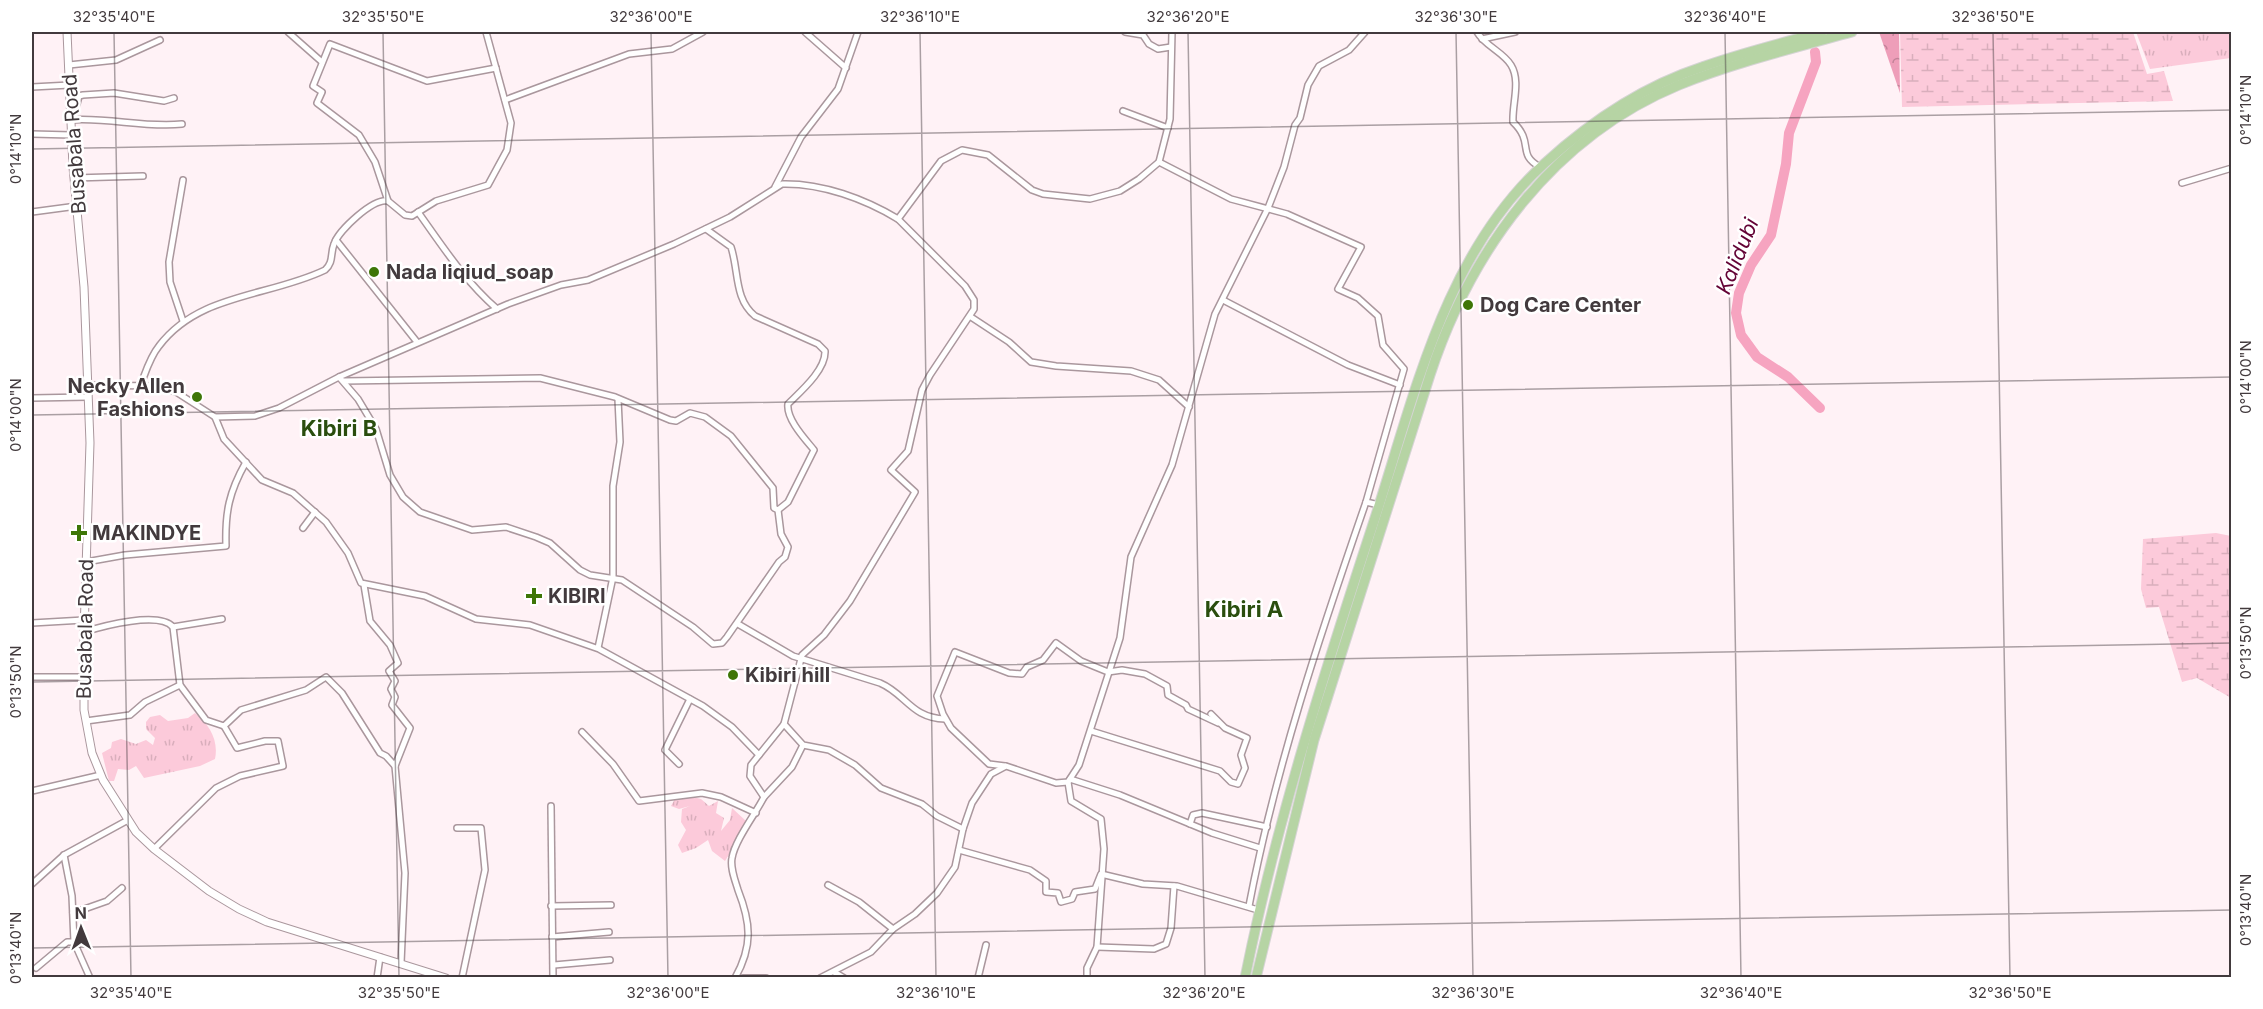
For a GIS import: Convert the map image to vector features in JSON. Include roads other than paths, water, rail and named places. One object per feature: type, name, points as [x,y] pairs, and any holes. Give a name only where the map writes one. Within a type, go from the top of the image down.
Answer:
[{"type":"highway","points":[[1245,978],[1258,910],[1298,764],[1379,505],[1431,347],[1452,294],[1488,230],[1540,167],[1585,130],[1628,102],[1703,71],[1822,32]]},
{"type":"highway","points":[[1256,978],[1314,740],[1439,348],[1469,280],[1514,211],[1578,146],[1610,122],[1703,71],[1852,32]]},
{"type":"street","name":"Busabala Road","points":[[67,32],[70,120],[84,287],[90,443],[83,677],[86,721],[92,753],[101,775],[128,820],[154,849],[209,891],[267,922],[446,978]]},
{"type":"street","points":[[288,32],[322,62]]},
{"type":"street","points":[[486,32],[505,100],[512,131],[507,150],[492,180],[478,190],[436,201],[408,217],[388,201],[375,162],[359,135],[317,104],[322,92],[313,86],[332,43],[427,81],[496,68]]},
{"type":"street","points":[[505,100],[629,54],[672,49],[703,32]]},
{"type":"street","points":[[805,32],[846,68]]},
{"type":"street","points":[[775,187],[801,136],[832,99],[846,68],[858,32]]},
{"type":"street","points":[[1125,32],[1143,35],[1149,44],[1158,49],[1171,47]]},
{"type":"street","points":[[898,219],[941,161],[962,150],[988,155],[1032,190],[1043,194],[1090,199],[1120,191],[1139,179],[1159,162],[1168,128],[1173,61],[1172,32]]},
{"type":"street","points":[[1087,978],[1087,968],[1097,947],[1104,849],[1103,823],[1098,817],[1071,801],[1069,780],[1086,750],[1120,638],[1131,557],[1167,479],[1213,322],[1268,208],[1284,167],[1308,85],[1320,66],[1349,50],[1365,32]]},
{"type":"street","points":[[1478,32],[1482,39],[1511,64],[1515,79],[1513,122],[1524,132],[1527,144],[1526,156],[1540,167]]},
{"type":"street","points":[[1482,39],[1515,32]]},
{"type":"street","points":[[69,65],[116,60],[160,40]]},
{"type":"street","points":[[32,87],[70,85]]},
{"type":"street","points":[[70,105],[77,104],[79,96],[83,95],[114,93],[164,101],[174,98]]},
{"type":"street","points":[[1123,111],[1168,128]]},
{"type":"street","points":[[70,120],[93,118],[154,125],[182,124]]},
{"type":"street","points":[[32,135],[71,135]]},
{"type":"street","points":[[1159,162],[1231,199],[1253,207],[1268,208],[1287,214],[1361,247],[1338,289],[1358,298],[1378,316],[1383,345],[1404,369],[1366,502],[1299,703],[1260,848],[1249,906]]},
{"type":"street","points":[[2182,183],[2232,168]]},
{"type":"street","points":[[74,178],[143,176]]},
{"type":"street","points":[[183,180],[169,262],[170,282],[183,321]]},
{"type":"street","points":[[87,385],[141,384],[176,392],[216,417],[255,416],[279,408],[417,342],[561,285],[588,280],[706,229],[748,206],[775,187],[788,183],[844,194],[898,219],[965,286],[974,300],[971,317],[922,390],[908,450],[891,470],[915,492],[850,601],[800,659],[794,695],[786,710],[784,724],[751,765],[750,776],[764,797]]},
{"type":"street","points":[[141,384],[159,346],[183,321],[212,305],[325,270],[332,262],[336,240],[340,232],[378,201],[388,201]]},
{"type":"street","points":[[32,213],[77,206]]},
{"type":"street","points":[[418,212],[471,285],[497,309]]},
{"type":"street","points":[[706,229],[731,247],[742,301],[747,309],[755,316],[818,344],[825,351],[824,360],[808,384],[788,404],[788,411],[803,437],[814,450],[788,502],[778,510]]},
{"type":"street","points":[[336,240],[417,342]]},
{"type":"street","points":[[1223,300],[1337,360],[1400,386]]},
{"type":"street","points":[[971,317],[1004,338],[1031,362],[1131,371],[1159,380],[1189,407]]},
{"type":"street","points":[[527,377],[550,380],[618,399],[670,420],[676,421],[687,414],[696,414],[719,425],[772,488],[774,508],[778,510],[782,534],[788,547],[785,557],[779,562],[738,624],[722,643],[713,644],[622,580],[590,575],[580,570],[550,543],[524,532],[496,527],[472,530],[420,513],[408,503],[390,475],[376,429],[341,379],[527,377]]},
{"type":"street","points":[[32,398],[88,397]]},
{"type":"street","points":[[598,648],[613,577],[613,486],[620,442],[618,399]]},
{"type":"street","points":[[216,417],[224,439],[262,480],[293,493],[315,512],[341,540],[358,579],[364,585],[425,596],[476,619],[530,625],[598,648],[690,699],[732,727],[759,755]]},
{"type":"street","points":[[86,561],[125,555],[226,546],[225,516],[234,484],[246,462]]},
{"type":"street","points":[[1366,502],[1379,505]]},
{"type":"street","points":[[303,528],[315,512]]},
{"type":"street","points":[[364,585],[370,621],[390,645],[398,663],[389,671],[395,681],[391,689],[395,697],[392,705],[410,728],[395,766],[405,873],[401,963]]},
{"type":"street","points":[[172,627],[222,619]]},
{"type":"street","points":[[32,623],[84,620]]},
{"type":"street","points":[[84,632],[150,620],[165,620],[172,627],[180,685],[206,720],[224,726],[237,748],[265,741],[278,741],[283,766],[240,776],[216,788],[154,849]]},
{"type":"street","points":[[738,624],[800,659],[880,683],[892,689],[904,703],[919,712],[935,718],[945,718]]},
{"type":"street","points":[[991,774],[989,764],[951,728],[938,696],[955,652],[1009,673],[1022,674],[1027,667],[1043,660],[1056,643],[1082,661],[1108,672],[1122,670],[1161,681],[1167,686],[1168,695],[1186,705],[1188,709],[1247,738],[1241,756],[1245,768],[1239,784],[1231,782],[1223,772],[1091,730]]},
{"type":"street","points":[[32,677],[83,677]]},
{"type":"street","points":[[224,726],[240,710],[306,690],[326,677],[342,693],[380,753],[395,766]]},
{"type":"street","points":[[86,721],[130,715],[145,702],[180,685]]},
{"type":"street","points":[[679,764],[665,750],[690,699]]},
{"type":"street","points":[[1211,714],[1218,723]]},
{"type":"street","points":[[784,724],[802,745],[829,750],[855,765],[882,788],[922,804],[938,816],[963,829]]},
{"type":"street","points":[[582,732],[613,764],[639,801],[702,793],[721,797],[756,813]]},
{"type":"street","points":[[735,978],[746,955],[750,933],[732,859],[764,797],[792,767],[802,745]]},
{"type":"street","points":[[1284,760],[1298,764]]},
{"type":"street","points":[[989,764],[1006,766],[1052,783],[1069,780],[1120,795],[1190,824],[1260,848]]},
{"type":"street","points":[[820,978],[871,952],[892,928],[915,914],[946,883],[952,874],[972,803],[991,774],[1006,766]]},
{"type":"street","points":[[32,791],[101,775]]},
{"type":"street","points":[[551,806],[553,978]]},
{"type":"street","points":[[1190,824],[1193,815],[1202,813],[1267,827]]},
{"type":"street","points":[[32,883],[64,855],[128,820]]},
{"type":"street","points":[[458,828],[481,828],[485,865],[462,978]]},
{"type":"street","points":[[959,850],[1033,872],[1046,881],[1046,892],[1058,893],[1062,902],[1072,899],[1075,892],[1095,889],[1101,874]]},
{"type":"street","points":[[64,855],[73,913],[74,942],[90,978]]},
{"type":"street","points":[[1101,874],[1143,884],[1174,886],[1258,910]]},
{"type":"street","points":[[828,885],[859,902],[892,928]]},
{"type":"street","points":[[1097,947],[1154,948],[1166,944],[1171,928],[1174,886]]},
{"type":"street","points":[[73,913],[107,901],[122,888]]},
{"type":"street","points":[[551,906],[611,905]]},
{"type":"street","points":[[552,937],[609,932]]},
{"type":"street","points":[[36,968],[67,942],[74,942]]},
{"type":"street","points":[[978,978],[986,945]]},
{"type":"street","points":[[376,978],[380,957]]},
{"type":"street","points":[[554,965],[610,960]]},
{"type":"street","points":[[834,972],[843,977]]},
{"type":"street","points":[[743,978],[766,978]]},
{"type":"waterway","name":"Kalidubi","points":[[1815,52],[1816,62],[1789,133],[1786,164],[1771,235],[1751,265],[1739,293],[1736,313],[1741,335],[1757,357],[1788,377],[1820,408]]},
{"type":"place","name":"Nada liqiud_soap","points":[[374,272]]},
{"type":"place","name":"Dog Care Center","points":[[1468,305]]},
{"type":"place","name":"Necky Allen Fashions","points":[[197,397]]},
{"type":"place","name":"MAKINDYE","points":[[79,533]]},
{"type":"place","name":"KIBIRI","points":[[534,596]]},
{"type":"place","name":"Kibiri hill","points":[[733,675]]},
{"type":"district","name":"Kibiri B","points":[[339,428]]},
{"type":"district","name":"Kibiri A","points":[[1244,609]]}]
